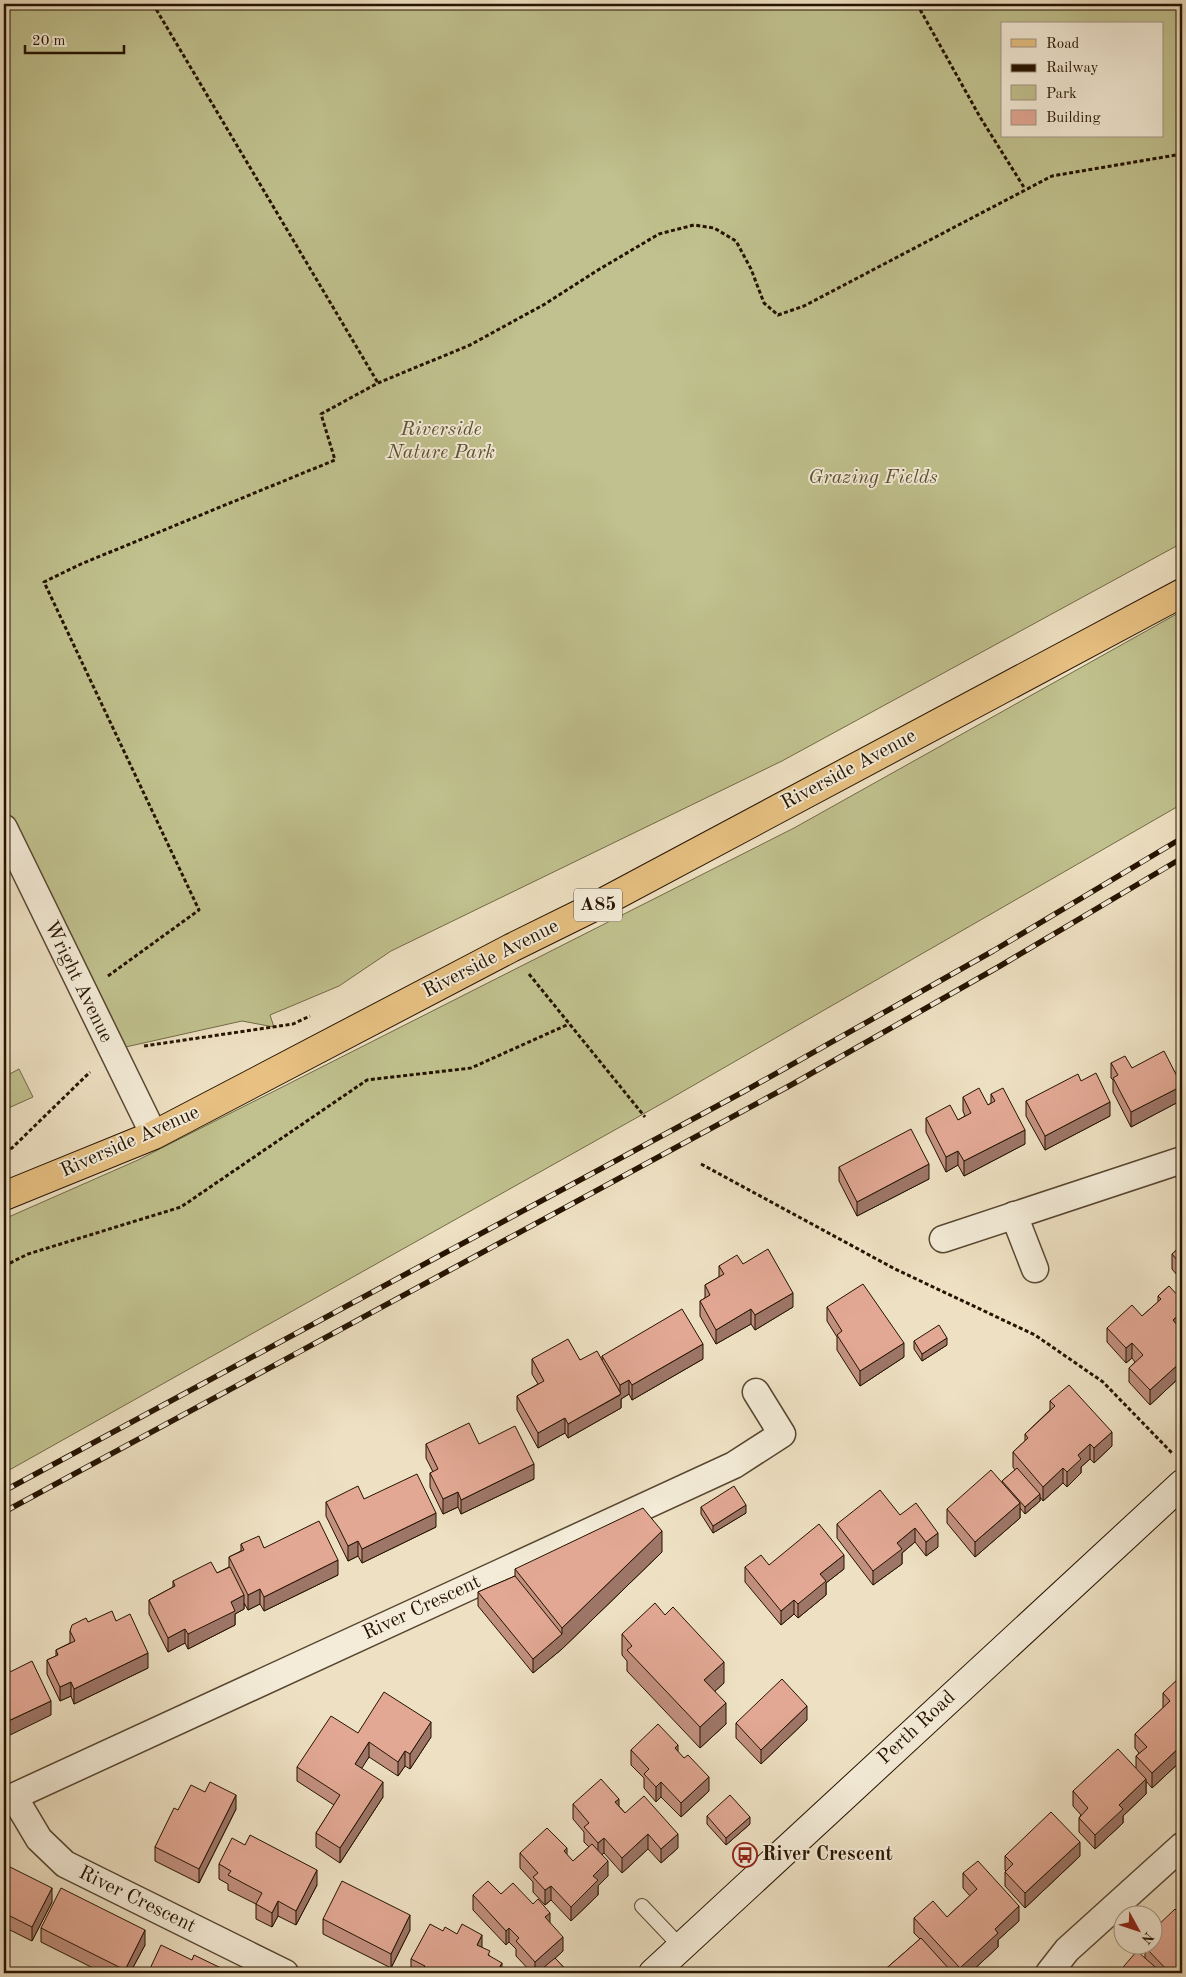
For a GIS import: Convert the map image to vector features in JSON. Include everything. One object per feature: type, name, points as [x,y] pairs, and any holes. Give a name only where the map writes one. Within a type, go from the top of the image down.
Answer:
[{"type":"main road","name":"Riverside Avenue","points":[[4,1196],[154,1135],[511,948],[596,906],[1182,593]]},
{"type":"street","name":"Wright Avenue","points":[[4,828],[154,1135]]},
{"type":"street","points":[[943,1239],[1182,1160]]},
{"type":"street","points":[[1014,1215],[1035,1269]]},
{"type":"street","name":"River Crescent","points":[[285,1973],[65,1864],[39,1839],[9,1799],[734,1465],[782,1434],[756,1392]]},
{"type":"street","name":"Perth Road","points":[[653,1973],[1182,1484]]},
{"type":"street","points":[[1049,1973],[1067,1950],[1182,1846]]},
{"type":"lane","points":[[642,1906],[681,1947]]},
{"type":"path","points":[[153,4],[378,383]]},
{"type":"path","points":[[917,4],[980,118],[1026,189]]},
{"type":"path","points":[[84,994],[199,910],[44,582],[81,564],[335,460],[321,414],[378,383],[470,345],[545,304],[659,234],[694,225],[714,228],[736,241],[751,269],[764,303],[778,315],[804,306],[1052,176],[1182,154]]},
{"type":"path","points":[[511,948],[529,975],[645,1117]]},
{"type":"path","points":[[4,1152],[12,1148],[112,1050],[293,1024],[317,1012]]},
{"type":"path","points":[[4,1266],[28,1254],[181,1207],[367,1080],[471,1068],[569,1024]]},
{"type":"path","points":[[701,1164],[895,1269],[1034,1335],[1103,1382],[1176,1457]]},
{"type":"green space","name":"Riverside Nature Park","points":[[4,4],[1182,4],[1182,543],[782,761],[391,951],[339,986],[270,1015],[274,1027],[242,1021],[112,1050],[4,828]]},
{"type":"green space","points":[[1182,611],[1182,804],[661,1104],[4,1473],[4,1219],[138,1160],[794,828]]},
{"type":"green space","points":[[19,1069],[33,1097],[4,1110],[4,1077]]},
{"type":"building","points":[[1164,1051],[1182,1086],[1131,1112],[1113,1078],[1118,1075],[1111,1063],[1125,1056],[1132,1068]]},
{"type":"building","points":[[1096,1073],[1110,1102],[1045,1136],[1026,1101],[1078,1074],[1081,1081]]},
{"type":"building","points":[[979,1088],[988,1105],[995,1101],[991,1094],[1003,1088],[1025,1130],[964,1161],[958,1151],[946,1157],[926,1118],[950,1105],[958,1120],[971,1113],[963,1097]]},
{"type":"building","points":[[911,1129],[929,1164],[857,1202],[839,1167]]},
{"type":"building","points":[[1182,1245],[1182,1266],[1172,1254]]},
{"type":"building","points":[[768,1249],[793,1293],[755,1315],[751,1309],[716,1330],[700,1301],[710,1295],[705,1285],[724,1274],[719,1266],[737,1255],[743,1264]]},
{"type":"building","points":[[863,1284],[904,1343],[860,1371],[837,1335],[842,1331],[827,1307]]},
{"type":"building","points":[[1169,1286],[1182,1300],[1182,1312],[1173,1320],[1182,1331],[1182,1361],[1150,1390],[1129,1368],[1143,1355],[1132,1343],[1126,1348],[1107,1328],[1132,1305],[1142,1316],[1161,1299],[1158,1296]]},
{"type":"building","points":[[682,1309],[703,1344],[632,1385],[629,1380],[620,1385],[602,1356]]},
{"type":"building","points":[[939,1325],[947,1338],[922,1354],[914,1341]]},
{"type":"building","points":[[568,1339],[580,1360],[597,1351],[621,1394],[568,1424],[565,1418],[538,1433],[517,1396],[544,1381],[532,1359]]},
{"type":"building","points":[[1069,1385],[1112,1432],[1094,1448],[1090,1444],[1078,1455],[1081,1459],[1067,1472],[1063,1468],[1043,1487],[1013,1452],[1028,1438],[1025,1434],[1055,1406],[1050,1401]]},
{"type":"building","points":[[469,1423],[479,1444],[515,1426],[534,1464],[461,1500],[458,1492],[443,1499],[430,1473],[438,1469],[426,1444]]},
{"type":"building","points":[[1017,1468],[1040,1494],[1025,1507],[1002,1481]]},
{"type":"building","points":[[991,1470],[1020,1503],[975,1542],[947,1509]]},
{"type":"building","points":[[417,1474],[436,1513],[362,1549],[358,1541],[348,1546],[326,1502],[358,1486],[364,1499]]},
{"type":"building","points":[[734,1486],[746,1505],[713,1526],[701,1507]]},
{"type":"building","points":[[880,1490],[900,1515],[916,1503],[938,1533],[926,1542],[915,1528],[897,1543],[902,1549],[873,1571],[837,1524]]},
{"type":"building","points":[[643,1508],[662,1531],[562,1628],[515,1569]]},
{"type":"building","points":[[319,1521],[338,1560],[264,1597],[260,1589],[248,1595],[229,1557],[244,1550],[241,1544],[259,1536],[264,1548]]},
{"type":"building","points":[[819,1524],[844,1555],[820,1574],[826,1581],[798,1604],[794,1600],[781,1611],[745,1567],[761,1555],[769,1565]]},
{"type":"building","points":[[211,1562],[217,1573],[230,1567],[244,1595],[231,1602],[235,1611],[188,1634],[185,1629],[168,1638],[149,1600],[175,1586],[173,1581]]},
{"type":"building","points":[[515,1576],[562,1634],[533,1659],[478,1592]]},
{"type":"building","points":[[655,1603],[665,1615],[673,1607],[724,1662],[704,1680],[726,1703],[700,1727],[627,1650],[632,1646],[622,1634]]},
{"type":"building","points":[[112,1611],[116,1621],[130,1614],[148,1653],[74,1689],[71,1682],[60,1687],[47,1660],[58,1655],[56,1650],[75,1641],[70,1631],[72,1625],[86,1618],[88,1622]]},
{"type":"building","points":[[32,1661],[51,1701],[4,1723],[4,1675]]},
{"type":"building","points":[[1179,1678],[1182,1681],[1182,1745],[1152,1773],[1136,1756],[1147,1747],[1135,1734],[1170,1701],[1163,1693]]},
{"type":"building","points":[[782,1679],[807,1706],[761,1750],[736,1723]]},
{"type":"building","points":[[384,1692],[431,1722],[410,1754],[405,1751],[398,1762],[369,1742],[355,1764],[383,1782],[340,1848],[316,1833],[340,1795],[297,1767],[331,1716],[358,1733]]},
{"type":"building","points":[[658,1724],[678,1745],[675,1748],[684,1758],[688,1755],[709,1777],[681,1803],[661,1782],[656,1787],[644,1774],[649,1769],[631,1750]]},
{"type":"building","points":[[1118,1749],[1146,1779],[1119,1805],[1123,1809],[1095,1835],[1079,1818],[1088,1808],[1073,1791]]},
{"type":"building","points":[[601,1779],[619,1799],[615,1802],[625,1813],[644,1796],[678,1834],[661,1849],[648,1834],[622,1858],[604,1838],[598,1843],[584,1827],[589,1823],[573,1804]]},
{"type":"building","points":[[210,1782],[236,1795],[199,1869],[155,1847],[174,1808],[178,1810],[191,1785],[205,1792]]},
{"type":"building","points":[[730,1795],[750,1817],[726,1838],[707,1816]]},
{"type":"building","points":[[1051,1812],[1080,1842],[1025,1893],[1005,1872],[1013,1864],[1005,1856]]},
{"type":"building","points":[[547,1828],[567,1848],[564,1851],[573,1861],[592,1844],[608,1861],[593,1876],[598,1880],[571,1907],[551,1886],[545,1890],[533,1877],[538,1873],[520,1853]]},
{"type":"building","points":[[250,1835],[317,1870],[296,1911],[278,1901],[272,1913],[256,1904],[262,1893],[228,1875],[231,1871],[219,1864],[232,1838],[245,1845]]},
{"type":"building","points":[[978,1861],[1019,1906],[995,1929],[998,1933],[960,1968],[914,1918],[933,1901],[947,1917],[977,1889],[963,1873]]},
{"type":"building","points":[[4,1864],[52,1888],[32,1927],[4,1913]]},
{"type":"building","points":[[342,1881],[410,1915],[391,1954],[323,1919]]},
{"type":"building","points":[[488,1881],[501,1894],[513,1883],[533,1904],[538,1899],[550,1913],[545,1917],[563,1937],[535,1962],[516,1941],[519,1938],[509,1928],[506,1931],[473,1895]]},
{"type":"building","points":[[61,1888],[145,1930],[125,1970],[41,1928]]},
{"type":"building","points":[[1175,1909],[1182,1917],[1182,1971],[1180,1969],[1175,1973],[1170,1973],[1152,1954],[1164,1954],[1164,1919]]},
{"type":"building","points":[[430,1924],[443,1931],[445,1927],[457,1934],[462,1924],[482,1935],[477,1945],[490,1951],[488,1955],[502,1963],[496,1973],[430,1973],[423,1969],[425,1966],[411,1959]]},
{"type":"building","points":[[921,1938],[951,1971],[948,1973],[881,1973]]},
{"type":"building","points":[[161,1945],[192,1960],[194,1955],[221,1968],[218,1973],[148,1973]]},
{"type":"building","points":[[1134,1954],[1140,1954],[1162,1973],[1118,1973]]},
{"type":"building","points":[[555,1958],[569,1973],[537,1973]]},
{"type":"railway","points":[[4,1491],[743,1092],[993,951],[1182,838]]},
{"type":"railway","points":[[4,1512],[791,1085],[1000,966],[1182,858]]},
{"type":"place","name":"River Crescent","points":[[745,1855]]},
{"type":"park label","name":"Grazing Fields","points":[[873,478]]}]
